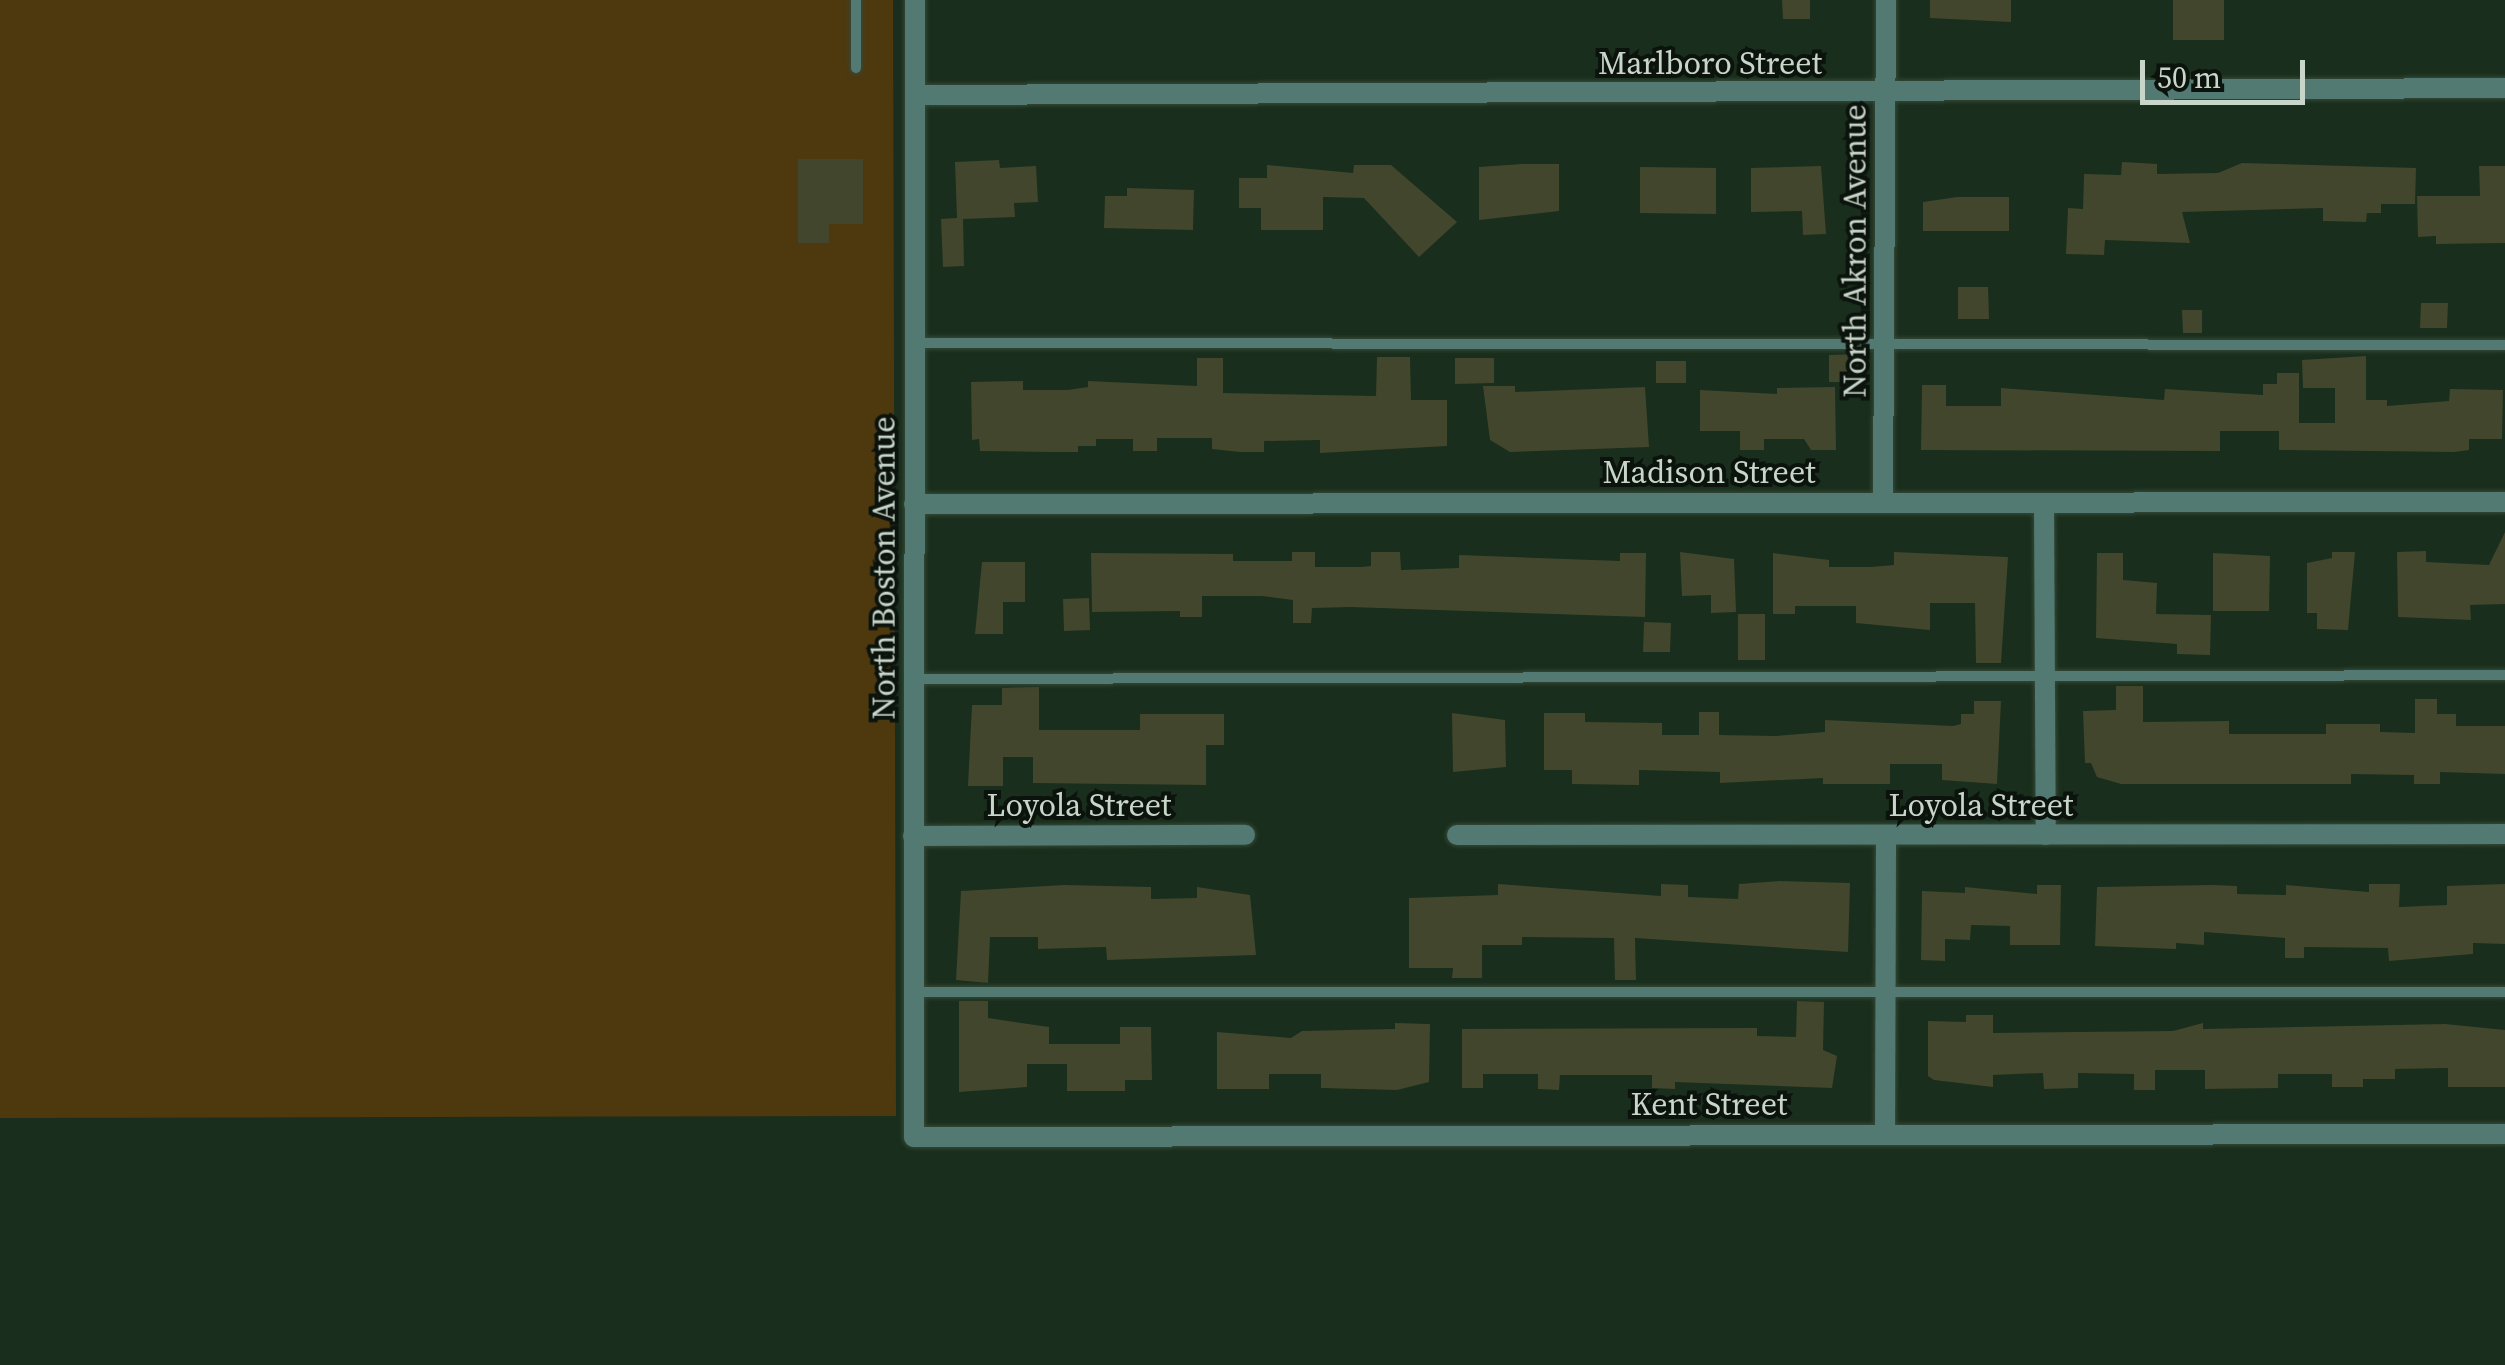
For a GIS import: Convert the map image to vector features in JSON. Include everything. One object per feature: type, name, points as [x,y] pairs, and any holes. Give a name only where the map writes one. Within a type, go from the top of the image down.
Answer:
[{"type":"street","name":"North Boston Avenue","points":[[914,1137],[915,0]]},
{"type":"street","name":"North Akron Avenue","points":[[1883,502],[1886,0]]},
{"type":"street","name":"Marlboro Street","points":[[915,95],[2505,88]]},
{"type":"street","name":"Madison Street","points":[[914,504],[2505,502]]},
{"type":"street","points":[[2044,503],[2046,835]]},
{"type":"street","name":"Loyola Street","points":[[1457,836],[2505,834]]},
{"type":"street","name":"Loyola Street","points":[[913,836],[1245,835]]},
{"type":"street","points":[[1885,1134],[1886,836]]},
{"type":"street","name":"Kent Street","points":[[914,1137],[2505,1134]]},
{"type":"lane","points":[[856,0],[856,68]]},
{"type":"lane","points":[[915,343],[2505,345]]},
{"type":"lane","points":[[913,679],[2505,675]]},
{"type":"lane","points":[[914,992],[2505,992]]},
{"type":"shaded area","points":[[0,0],[893,0],[896,1116],[0,1118]]},
{"type":"building","points":[[1782,0],[1810,0],[1810,19],[1783,19]]},
{"type":"building","points":[[1930,0],[2011,0],[2011,22],[1930,18]]},
{"type":"building","points":[[2173,0],[2224,0],[2224,40],[2173,40]]},
{"type":"building","points":[[798,159],[863,159],[863,224],[829,224],[829,243],[798,243]]},
{"type":"building","points":[[999,160],[1000,168],[1036,166],[1038,202],[1014,203],[1015,217],[963,219],[964,266],[943,267],[941,219],[957,218],[955,162]]},
{"type":"building","points":[[2122,162],[2157,164],[2157,174],[2218,173],[2242,163],[2416,168],[2415,204],[2381,204],[2381,213],[2367,213],[2366,222],[2323,221],[2323,208],[2182,212],[2190,243],[2105,240],[2104,255],[2066,254],[2068,208],[2083,209],[2084,174],[2121,175]]},
{"type":"building","points":[[1559,164],[1559,211],[1479,220],[1479,167]]},
{"type":"building","points":[[1267,165],[1353,173],[1354,165],[1391,165],[1457,222],[1419,257],[1364,198],[1323,197],[1323,230],[1261,230],[1261,208],[1239,208],[1239,178],[1267,178]]},
{"type":"building","points":[[1821,166],[1826,234],[1803,235],[1802,211],[1751,212],[1751,168]]},
{"type":"building","points":[[2479,166],[2505,166],[2505,243],[2436,244],[2436,236],[2418,237],[2417,196],[2480,196]]},
{"type":"building","points":[[1640,167],[1716,168],[1716,214],[1640,213]]},
{"type":"building","points":[[1127,188],[1194,190],[1193,230],[1104,228],[1105,196],[1127,196]]},
{"type":"building","points":[[1957,197],[2009,197],[2009,231],[1923,231],[1923,202]]},
{"type":"building","points":[[1958,287],[1988,287],[1989,319],[1958,319]]},
{"type":"building","points":[[2421,303],[2448,303],[2447,328],[2420,328]]},
{"type":"building","points":[[2182,310],[2202,310],[2202,333],[2183,333]]},
{"type":"building","points":[[1858,354],[1859,382],[1829,382],[1829,355]]},
{"type":"building","points":[[2366,356],[2366,400],[2387,400],[2387,406],[2449,401],[2450,389],[2503,390],[2502,439],[2469,439],[2469,450],[2454,452],[2279,450],[2279,431],[2220,431],[2220,451],[1921,450],[1922,385],[1946,385],[1946,406],[2001,406],[2001,388],[2164,400],[2165,389],[2263,395],[2263,384],[2277,384],[2277,373],[2299,373],[2299,423],[2335,423],[2335,388],[2303,388],[2302,360]]},
{"type":"building","points":[[1377,357],[1410,357],[1411,400],[1447,400],[1447,446],[1320,453],[1320,440],[1264,441],[1264,452],[1240,452],[1212,449],[1212,438],[1157,438],[1157,451],[1133,451],[1133,439],[1096,439],[1096,446],[1078,446],[1078,452],[1052,452],[980,451],[979,439],[972,440],[971,382],[1023,381],[1023,390],[1068,390],[1088,387],[1088,381],[1197,386],[1197,358],[1223,358],[1223,393],[1376,396]]},
{"type":"building","points":[[1455,358],[1494,358],[1494,383],[1455,384]]},
{"type":"building","points":[[1656,361],[1686,361],[1686,383],[1656,383]]},
{"type":"building","points":[[1483,386],[1515,386],[1515,392],[1645,387],[1649,447],[1510,452],[1490,440]]},
{"type":"building","points":[[1835,387],[1836,450],[1811,450],[1804,439],[1764,439],[1764,450],[1740,450],[1740,431],[1700,431],[1700,390],[1777,394],[1777,388]]},
{"type":"building","points":[[2505,532],[2505,604],[2470,605],[2471,620],[2398,617],[2397,552],[2426,551],[2426,562],[2489,565]]},
{"type":"building","points":[[1292,552],[1315,552],[1315,567],[1362,567],[1371,566],[1371,552],[1400,552],[1401,570],[1459,568],[1459,555],[1620,561],[1620,553],[1646,553],[1645,617],[1350,607],[1312,608],[1311,623],[1293,623],[1293,600],[1262,596],[1202,596],[1202,617],[1180,617],[1180,611],[1092,612],[1091,553],[1233,554],[1233,561],[1292,561]]},
{"type":"building","points":[[1680,552],[1734,559],[1736,612],[1711,613],[1711,595],[1682,596]]},
{"type":"building","points":[[1894,552],[2008,557],[2001,663],[1976,663],[1975,603],[1930,603],[1930,630],[1856,623],[1856,606],[1795,606],[1795,614],[1773,614],[1773,553],[1829,560],[1829,567],[1871,567],[1894,565]]},
{"type":"building","points":[[2332,552],[2355,552],[2348,630],[2317,629],[2317,613],[2307,613],[2307,563],[2332,558]]},
{"type":"building","points":[[2097,553],[2123,553],[2123,580],[2157,583],[2156,614],[2211,615],[2210,655],[2177,654],[2177,644],[2096,638]]},
{"type":"building","points":[[2213,553],[2270,556],[2269,611],[2213,611]]},
{"type":"building","points":[[982,562],[1025,562],[1025,602],[1003,602],[1003,634],[975,634]]},
{"type":"building","points":[[1089,598],[1090,630],[1064,631],[1063,599]]},
{"type":"building","points":[[1738,614],[1765,614],[1765,660],[1738,660]]},
{"type":"building","points":[[1644,622],[1671,623],[1670,652],[1643,652]]},
{"type":"building","points":[[2116,686],[2143,686],[2143,722],[2229,721],[2229,734],[2326,734],[2326,724],[2380,724],[2380,732],[2415,733],[2415,699],[2437,699],[2437,714],[2456,714],[2456,726],[2505,726],[2505,774],[2440,772],[2440,784],[2414,784],[2414,775],[2351,774],[2351,784],[2121,784],[2097,777],[2091,763],[2085,763],[2083,711],[2116,710]]},
{"type":"building","points":[[1039,687],[1039,730],[1140,730],[1140,714],[1224,714],[1224,745],[1206,745],[1206,785],[1033,783],[1033,757],[1003,757],[1003,786],[968,786],[972,705],[1002,705],[1002,688]]},
{"type":"building","points":[[1974,701],[2001,701],[1997,784],[1942,780],[1942,764],[1890,764],[1890,784],[1823,784],[1823,778],[1720,783],[1720,772],[1639,770],[1639,785],[1572,784],[1572,770],[1544,770],[1544,713],[1585,713],[1585,722],[1662,723],[1662,735],[1699,735],[1699,712],[1719,712],[1719,735],[1776,736],[1825,732],[1825,720],[1953,726],[1961,724],[1961,714],[1974,714]]},
{"type":"building","points":[[1452,713],[1505,720],[1506,767],[1453,772]]},
{"type":"building","points":[[1850,883],[1848,952],[1635,938],[1636,980],[1615,980],[1614,938],[1522,937],[1522,945],[1482,945],[1482,978],[1452,978],[1453,968],[1409,968],[1409,898],[1498,895],[1498,884],[1661,896],[1661,884],[1688,885],[1688,897],[1738,899],[1739,884]]},
{"type":"building","points":[[2369,884],[2400,884],[2399,907],[2447,905],[2447,886],[2505,884],[2505,944],[2473,943],[2473,954],[2389,961],[2388,948],[2304,947],[2304,958],[2285,958],[2285,938],[2204,932],[2204,945],[2176,943],[2176,949],[2095,946],[2097,887],[2237,886],[2237,894],[2286,895],[2286,885],[2369,892]]},
{"type":"building","points":[[1064,885],[1151,887],[1151,899],[1197,898],[1197,887],[1250,895],[1256,955],[1107,960],[1106,947],[1038,949],[1038,937],[990,937],[988,983],[956,980],[961,891]]},
{"type":"building","points":[[2037,885],[2061,885],[2060,945],[2010,945],[2010,926],[1971,925],[1970,940],[1945,939],[1945,961],[1921,960],[1922,891],[1965,893],[1965,887],[2037,894]]},
{"type":"building","points":[[959,1001],[988,1001],[988,1018],[1049,1027],[1049,1044],[1120,1044],[1120,1027],[1151,1027],[1152,1080],[1125,1080],[1125,1091],[1067,1091],[1067,1064],[1027,1064],[1027,1087],[959,1092]]},
{"type":"building","points":[[1797,1001],[1824,1002],[1823,1050],[1837,1056],[1832,1088],[1675,1082],[1675,1089],[1652,1088],[1652,1075],[1560,1075],[1559,1090],[1538,1089],[1538,1074],[1483,1074],[1483,1088],[1462,1088],[1462,1029],[1757,1028],[1757,1036],[1796,1037]]},
{"type":"building","points":[[1966,1015],[1993,1015],[1993,1033],[2173,1031],[2203,1023],[2203,1029],[2445,1024],[2505,1030],[2505,1087],[2448,1087],[2448,1068],[2395,1069],[2395,1079],[2363,1079],[2363,1087],[2332,1087],[2332,1074],[2278,1074],[2278,1088],[2205,1089],[2205,1070],[2155,1070],[2155,1090],[2134,1090],[2134,1074],[2078,1073],[2078,1088],[2044,1089],[2043,1073],[1993,1075],[1993,1087],[1934,1080],[1928,1076],[1928,1021],[1966,1022]]},
{"type":"building","points":[[1395,1023],[1430,1024],[1429,1082],[1397,1090],[1321,1088],[1321,1074],[1269,1074],[1269,1089],[1217,1089],[1217,1032],[1291,1038],[1302,1031],[1395,1029]]}]
